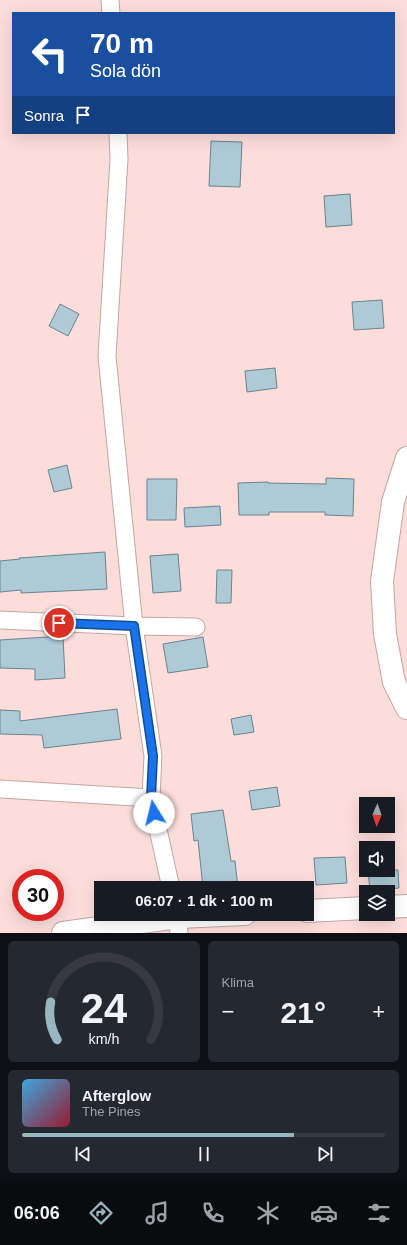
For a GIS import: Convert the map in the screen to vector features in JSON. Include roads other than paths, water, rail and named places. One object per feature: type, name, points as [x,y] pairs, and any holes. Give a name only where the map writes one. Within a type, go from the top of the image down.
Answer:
[{"type":"street","points":[[110,0],[111,12]]},
{"type":"street","points":[[118,134],[119,158],[107,356],[134,626],[153,756],[151,798],[169,881]]},
{"type":"street","points":[[407,458],[393,502],[382,581],[385,634],[394,682],[407,708]]},
{"type":"street","points":[[0,620],[134,626],[196,627]]},
{"type":"street","points":[[0,789],[151,798]]},
{"type":"street","points":[[395,907],[407,906]]},
{"type":"street","points":[[314,911],[359,908]]},
{"type":"street","points":[[63,933],[178,921]]}]
